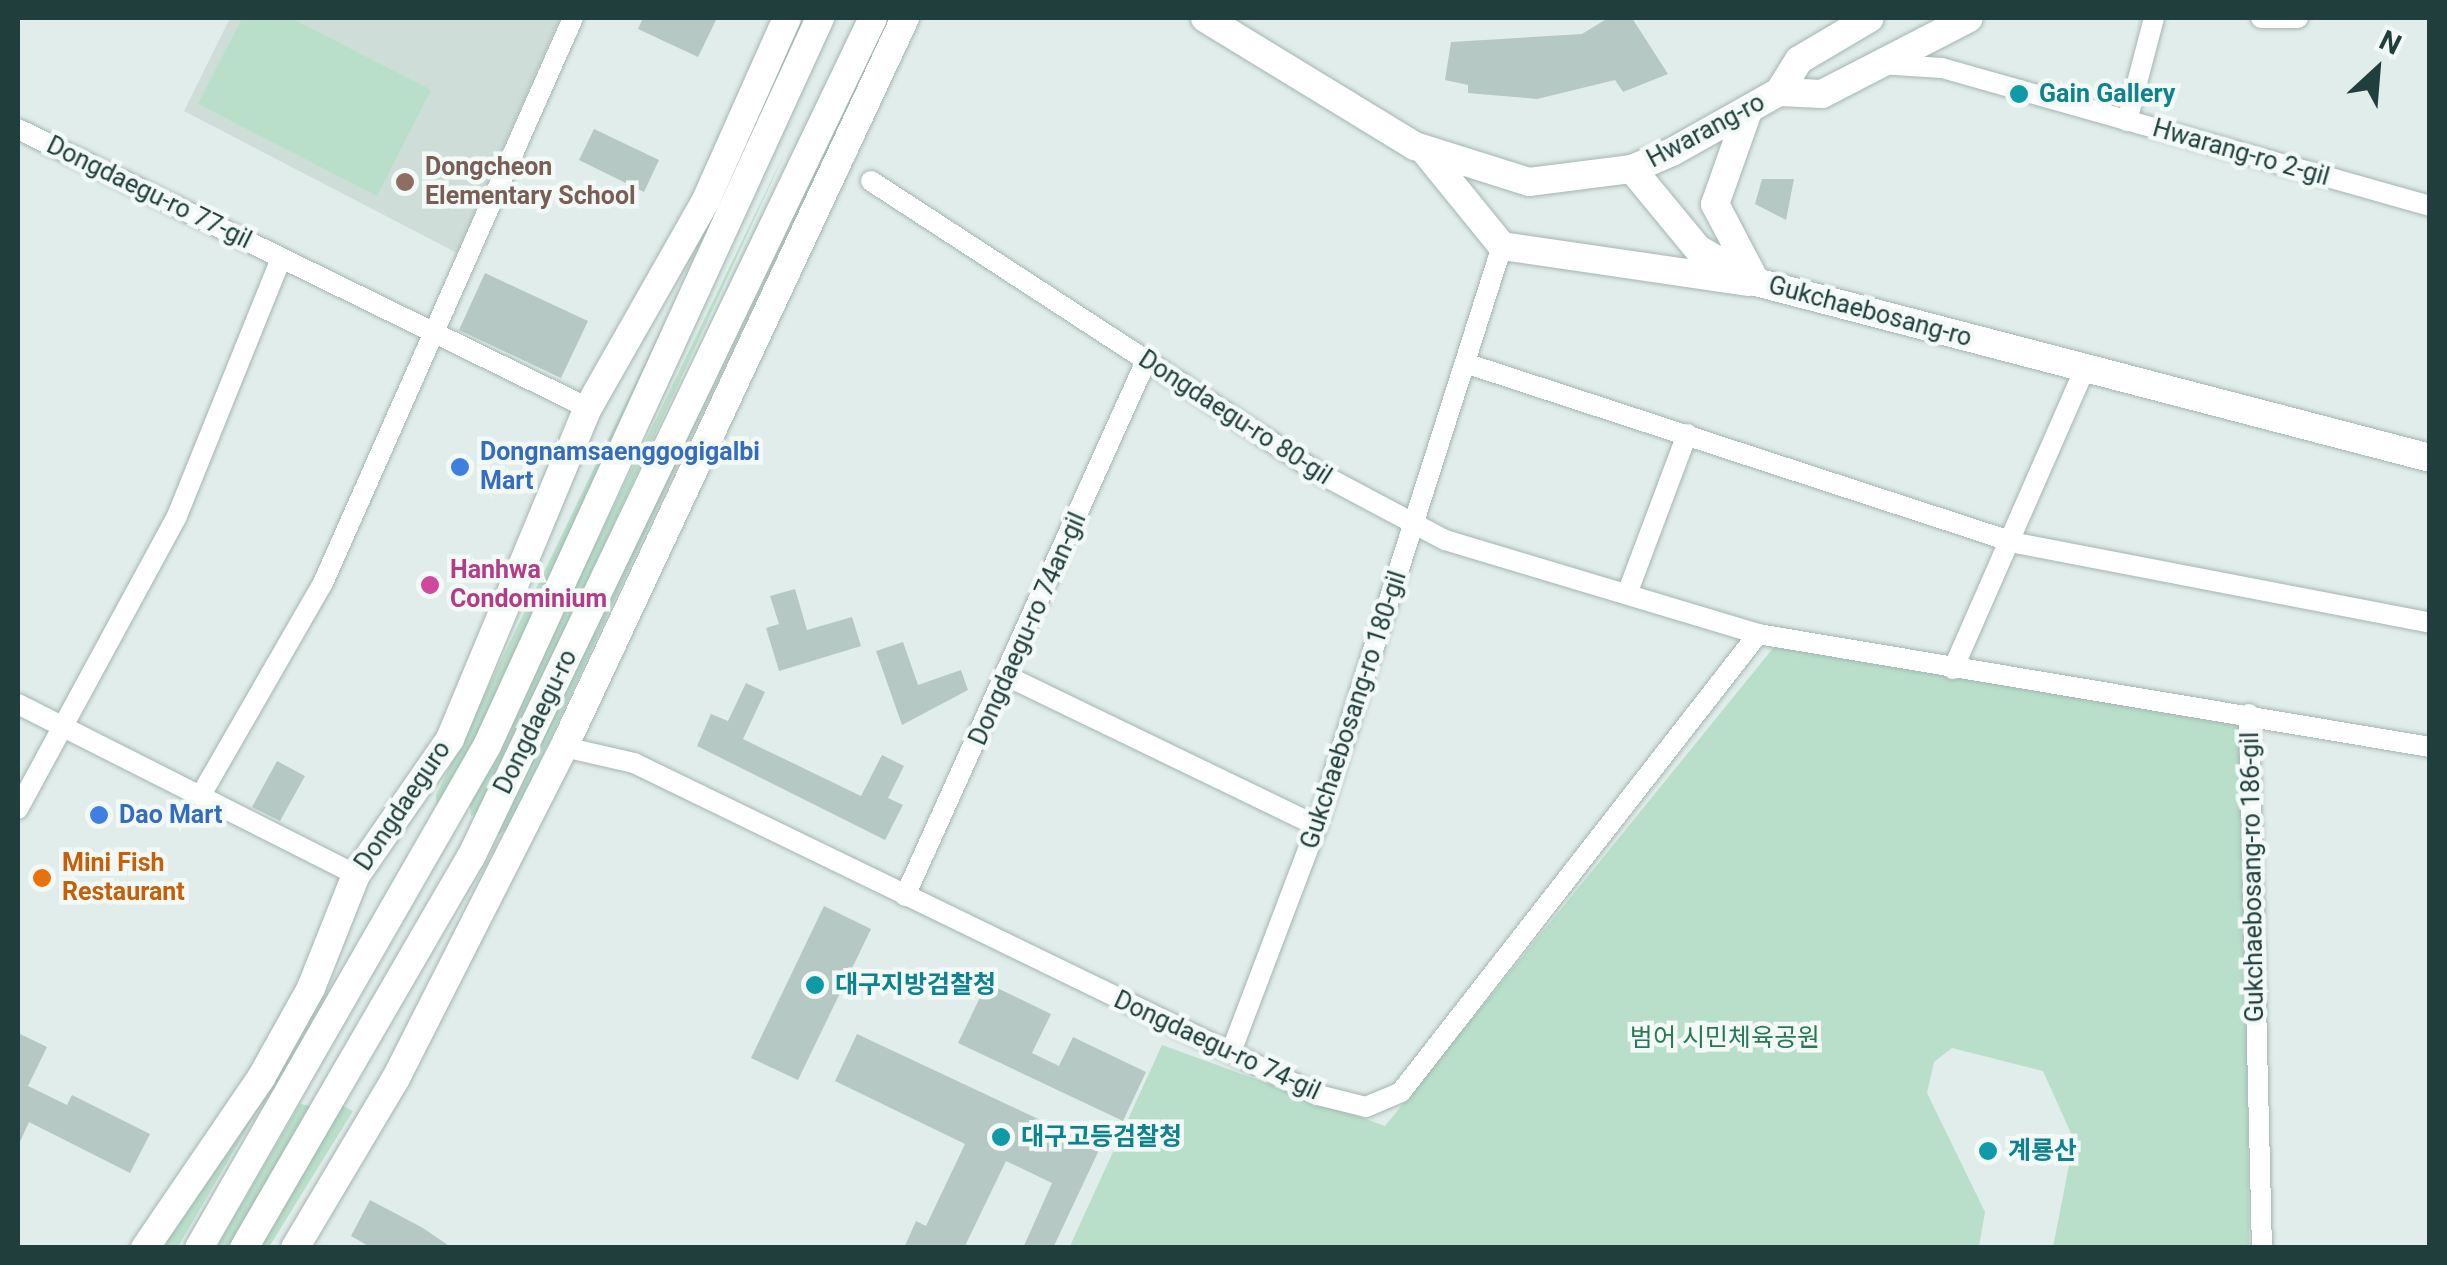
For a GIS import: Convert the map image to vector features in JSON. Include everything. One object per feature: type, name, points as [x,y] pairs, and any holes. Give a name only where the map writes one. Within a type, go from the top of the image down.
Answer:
[{"type":"main road","name":"Dongdaeguro","points":[[145,1248],[269,1063],[356,875],[450,739],[588,408],[706,200],[757,75],[786,18]]},
{"type":"main road","name":"Dongdaegu-ro","points":[[199,1248],[302,1076],[487,746],[820,18]]},
{"type":"main road","name":"Dongdaegu-ro","points":[[244,1248],[471,856],[873,18]]},
{"type":"main road","name":"Dongdaegu-ro","points":[[294,1248],[396,1078],[564,747],[905,18]]},
{"type":"main road","points":[[1205,18],[1424,150],[1529,182],[1632,170]]},
{"type":"main road","name":"Hwarang-ro","points":[[1632,170],[1779,92],[1799,60],[1870,18]]},
{"type":"main road","name":"Hwarang-ro","points":[[1779,92],[1822,94],[1969,18]]},
{"type":"main road","points":[[1748,111],[1716,204],[1756,282]]},
{"type":"main road","points":[[1424,150],[1502,246],[1756,282]]},
{"type":"main road","name":"Gukchaebosang-ro","points":[[1632,170],[1698,249],[1756,282],[2430,458]]},
{"type":"main road","points":[[302,1076],[317,1063],[333,1066],[333,1098]]},
{"type":"street","points":[[200,795],[323,583],[428,328],[573,18]]},
{"type":"street","points":[[2127,121],[2154,18]]},
{"type":"street","points":[[2262,18],[2298,18]]},
{"type":"street","name":"Hwarang-ro 2-gil","points":[[1878,64],[1942,68],[2430,206]]},
{"type":"street","name":"Dongdaegu-ro 77-gil","points":[[18,129],[588,408]]},
{"type":"street","name":"Dongdaegu-ro 80-gil","points":[[871,181],[1146,360],[1414,527],[1758,634],[1953,669]]},
{"type":"street","name":"Gukchaebosang-ro 180-gil","points":[[1231,1052],[1317,826],[1468,364],[1502,246]]},
{"type":"street","name":"Dongdaegu-ro 77-gil","points":[[18,809],[58,724],[177,516],[281,258]]},
{"type":"street","name":"Dongdaegu-ro 74an-gil","points":[[904,896],[1009,677],[1146,360]]},
{"type":"street","points":[[1468,364],[2016,543],[2430,623]]},
{"type":"street","points":[[1953,669],[2016,543],[2084,369]]},
{"type":"street","points":[[1627,594],[1687,434]]},
{"type":"street","name":"Dongdaegu-ro 74-gil","points":[[564,747],[634,763],[1348,1106],[1401,1092],[1758,634]]},
{"type":"street","name":"Gukchaebosang-ro 186-gil","points":[[1953,669],[2249,714],[2262,1248]]},
{"type":"street","points":[[1009,677],[1317,826]]},
{"type":"street","points":[[18,704],[356,875]]},
{"type":"street","points":[[2249,714],[2430,747]]},
{"type":"shaded area","name":"Dongcheon Elementary School","points":[[230,18],[560,18],[457,253],[184,111]]},
{"type":"green space","points":[[242,18],[291,18],[431,90],[377,196],[198,104]]},
{"type":"green space","points":[[754,138],[449,802],[437,808],[436,795]]},
{"type":"green space","points":[[788,146],[482,810],[471,816],[470,804]]},
{"type":"green space","points":[[815,165],[509,829],[497,835],[496,823]]},
{"type":"green space","name":"범어 시민체육공원","points":[[1774,647],[2244,725],[2249,1247],[2053,1247],[2074,1140],[2043,1071],[1952,1048],[1934,1062],[1927,1093],[1985,1212],[1979,1247],[1069,1248],[1162,1045],[1385,1126]]},
{"type":"green space","points":[[285,1063],[178,1247],[161,1248]]},
{"type":"green space","points":[[300,1104],[311,1106],[232,1247],[216,1248]]},
{"type":"green space","points":[[341,1105],[353,1111],[269,1247],[253,1248]]},
{"type":"building","points":[[643,18],[717,18],[698,57],[638,29]]},
{"type":"building","points":[[1608,18],[1632,18],[1668,74],[1623,92],[1615,80],[1537,99],[1468,93],[1468,85],[1445,80],[1451,42],[1582,34]]},
{"type":"building","points":[[594,129],[659,160],[644,192],[579,160]]},
{"type":"building","points":[[1762,179],[1794,179],[1786,220],[1755,204]]},
{"type":"building","points":[[485,273],[588,321],[561,378],[459,330]]},
{"type":"building","points":[[795,589],[807,630],[852,617],[861,646],[779,671],[766,628],[779,624],[770,596]]},
{"type":"building","points":[[903,642],[918,685],[961,670],[968,690],[902,725],[876,651]]},
{"type":"building","points":[[746,683],[765,692],[743,739],[861,796],[882,755],[904,766],[888,798],[903,805],[885,840],[697,746],[711,714],[728,721]]},
{"type":"building","points":[[277,761],[305,776],[280,821],[252,807]]},
{"type":"building","name":"대구지방검찰청","points":[[824,906],[871,929],[798,1080],[751,1058]]},
{"type":"building","points":[[987,983],[1051,1014],[1032,1053],[1059,1066],[1073,1037],[1146,1072],[1123,1121],[958,1043]]},
{"type":"building","points":[[18,1033],[47,1047],[28,1086],[67,1105],[72,1095],[150,1134],[130,1173],[29,1122],[18,1146]]},
{"type":"building","name":"대구고등검찰청","points":[[857,1034],[1100,1148],[1053,1248],[1023,1248],[1052,1183],[1006,1161],[964,1248],[904,1248],[916,1221],[926,1226],[965,1144],[835,1081]]},
{"type":"building","points":[[370,1200],[452,1248],[372,1248],[351,1236]]},
{"type":"place","name":"Gain Gallery","points":[[2019,94]]},
{"type":"place","name":"Dongcheon Elementary School","points":[[405,182]]},
{"type":"place","name":"Dongnamsaenggogigalbi Mart","points":[[460,467]]},
{"type":"place","name":"Hanhwa Condominium","points":[[430,585]]},
{"type":"place","name":"Dao Mart","points":[[99,815]]},
{"type":"place","name":"Mini Fish Restaurant","points":[[42,878]]},
{"type":"place","name":"대구지방검찰청","points":[[815,985]]},
{"type":"place","name":"대구고등검찰청","points":[[1001,1137]]},
{"type":"place","name":"계룡산","points":[[1988,1151]]}]
